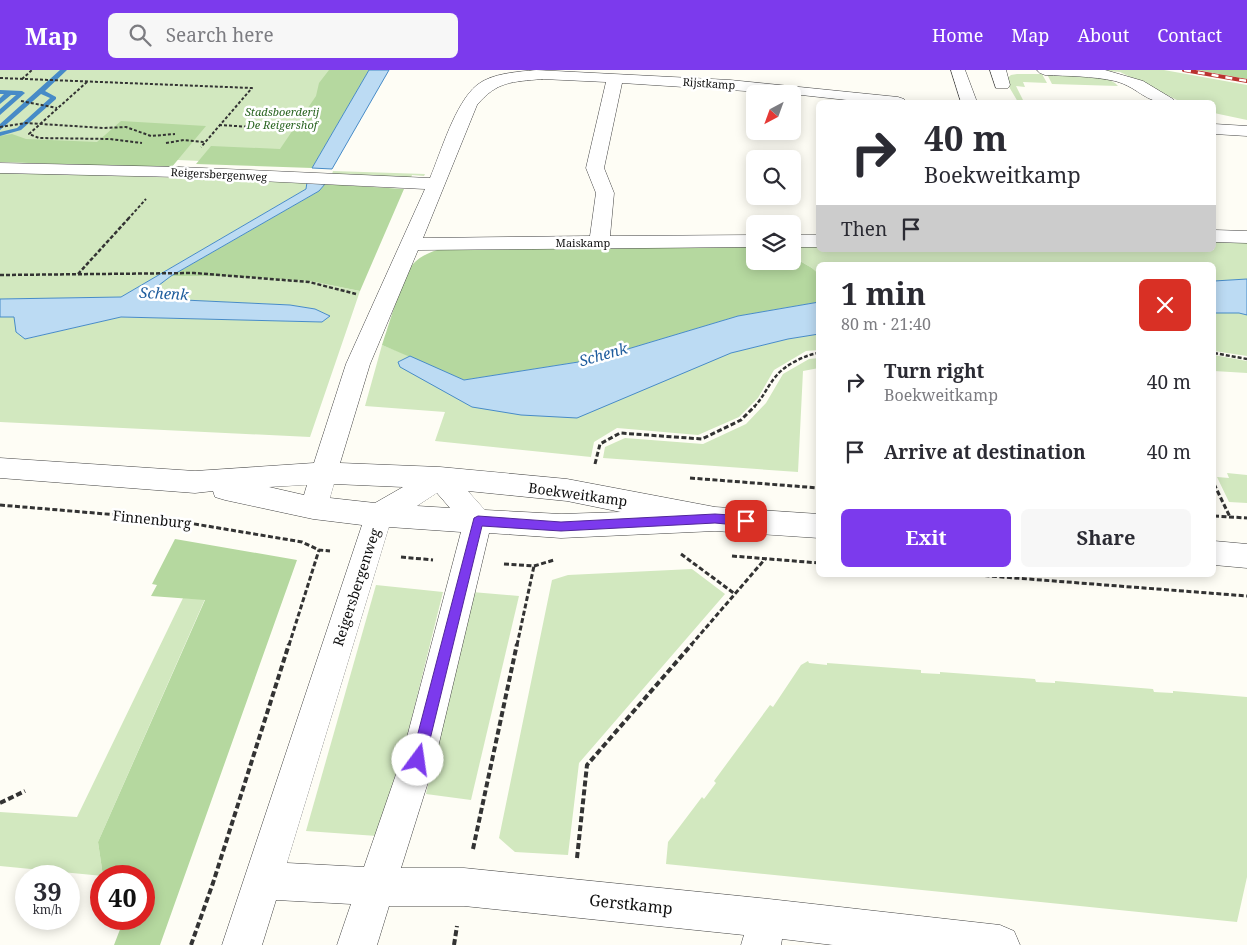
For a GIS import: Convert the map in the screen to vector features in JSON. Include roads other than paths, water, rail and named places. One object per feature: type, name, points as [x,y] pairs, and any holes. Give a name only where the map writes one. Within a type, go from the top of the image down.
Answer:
[{"type":"street","points":[[1045,70],[1100,74],[1120,78],[1138,85],[1164,100]]},
{"type":"street","points":[[958,71],[968,100]]},
{"type":"street","points":[[313,508],[358,364],[437,184],[469,104],[483,88],[507,78],[580,73]]},
{"type":"street","name":"Rijstkamp","points":[[580,73],[615,78],[754,86],[883,100]]},
{"type":"street","points":[[599,242],[605,193],[595,168],[615,78]]},
{"type":"street","points":[[1216,127],[1247,131]]},
{"type":"street","name":"Reigersbergenweg","points":[[0,168],[179,172],[437,184]]},
{"type":"street","points":[[1216,236],[1247,237]]},
{"type":"street","points":[[801,241],[816,241]]},
{"type":"street","name":"Maiskamp","points":[[410,244],[746,242]]},
{"type":"street","points":[[0,468],[195,482],[324,474],[440,478],[478,521],[418,760],[357,945]]},
{"type":"street","name":"Reigersbergenweg","points":[[242,945],[379,516],[440,478]]},
{"type":"street","name":"Boekweitkamp","points":[[440,478],[567,490],[715,519]]},
{"type":"street","points":[[195,482],[313,508],[379,516]]},
{"type":"street","name":"Boekweitkamp","points":[[379,516],[561,526],[715,519],[816,526]]},
{"type":"street","points":[[1216,553],[1247,556]]},
{"type":"street","name":"Gerstkamp","points":[[262,880],[375,887],[464,887],[765,932],[1000,945]]},
{"type":"water","points":[[369,70],[389,70],[332,169],[312,168]]},
{"type":"water","points":[[307,182],[325,184],[319,191],[171,276],[142,298],[290,305],[315,309],[330,316],[322,322],[121,317],[25,339],[16,332],[14,317],[0,317],[0,299],[121,297],[306,189]]},
{"type":"water","points":[[1247,279],[1247,315],[1216,313],[1216,281]]},
{"type":"water","points":[[816,303],[816,334],[788,339],[731,353],[577,418],[521,415],[472,407],[400,367],[398,362],[410,356],[464,380],[591,360],[738,316]]},
{"type":"waterway","points":[[41,91],[64,70]]},
{"type":"waterway","points":[[0,128],[41,91]]},
{"type":"waterway","points":[[0,134],[19,129],[54,98],[41,91]]},
{"type":"waterway","points":[[0,92],[9,93]]},
{"type":"waterway","points":[[0,102],[9,93]]},
{"type":"waterway","points":[[0,113],[22,93],[9,93]]},
{"type":"railway","points":[[1184,70],[1247,81]]},
{"type":"park label","name":"Stadsboerderij De Reigershof","points":[[282,117]]},
{"type":"water label","name":"Schenk","points":[[164,293]]},
{"type":"water label","name":"Schenk","points":[[603,354]]}]
